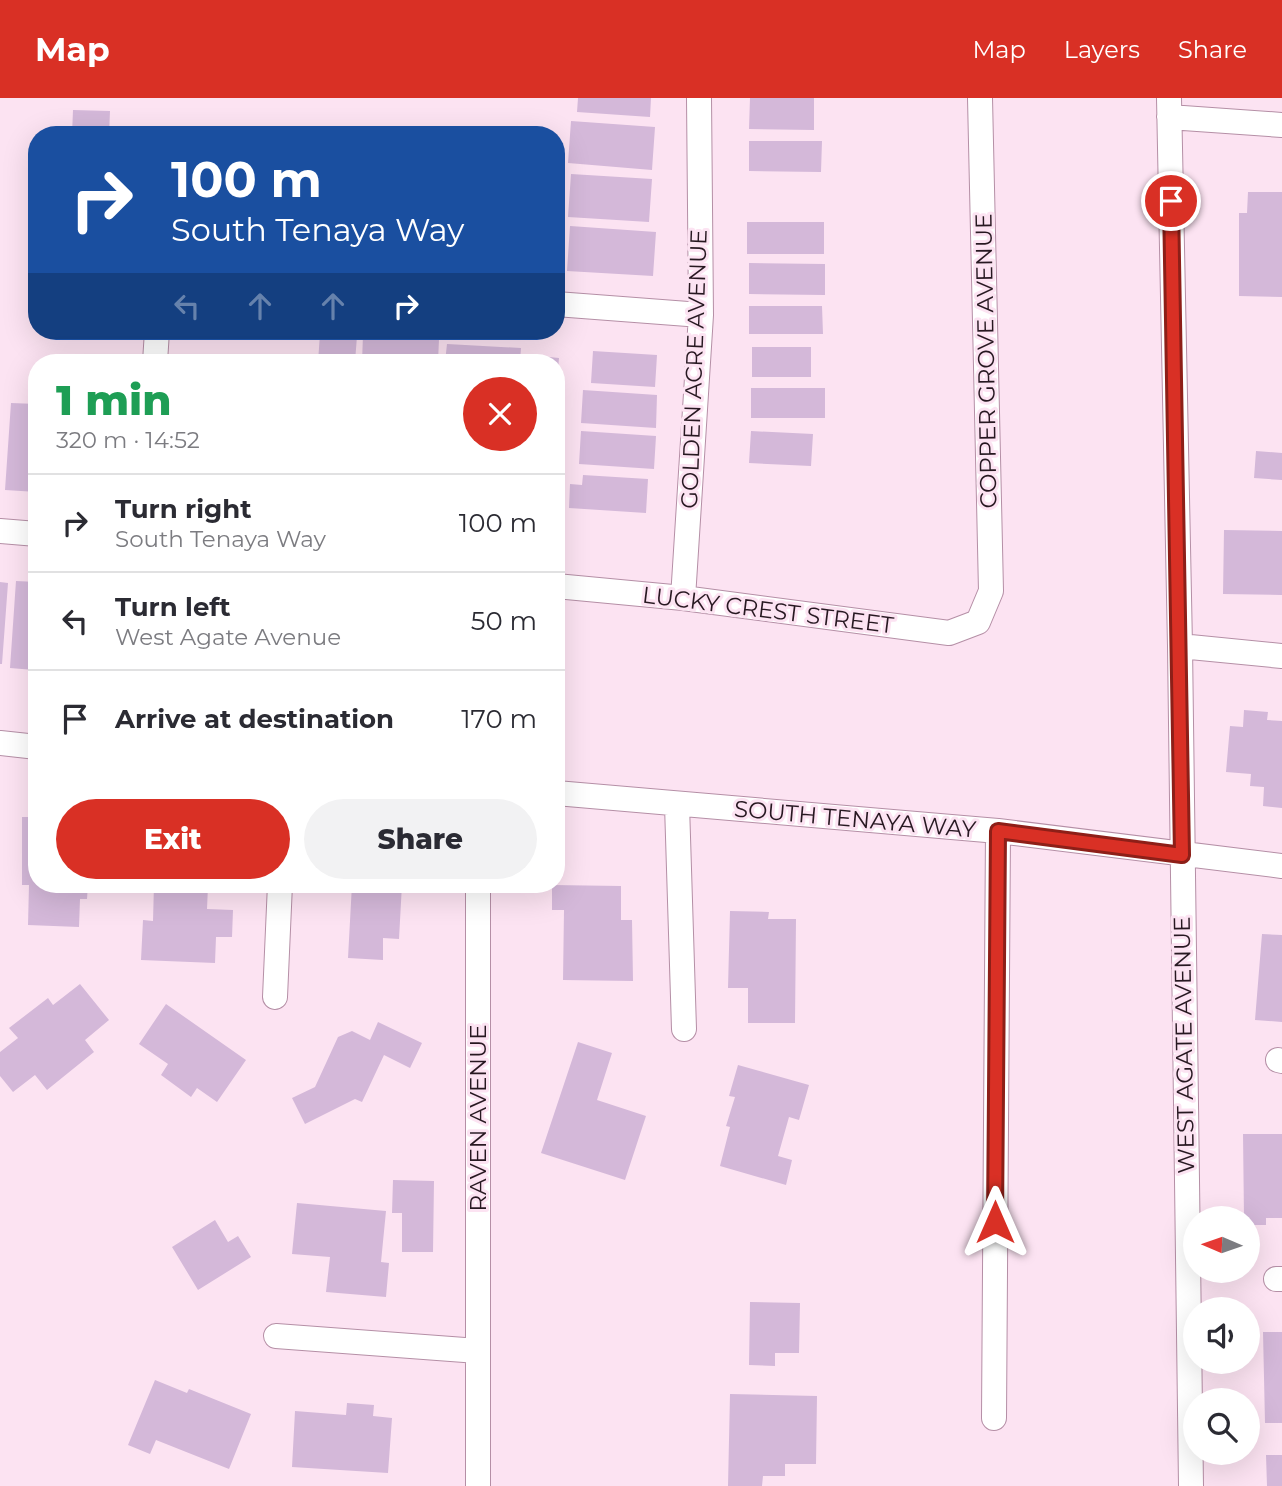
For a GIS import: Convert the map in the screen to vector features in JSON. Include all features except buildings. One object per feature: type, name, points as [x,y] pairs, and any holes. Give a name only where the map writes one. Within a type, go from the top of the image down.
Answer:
[{"type":"street","name":"GOLDEN ACRE AVENUE","points":[[683,598],[701,315],[699,98]]},
{"type":"street","name":"COPPER GROVE AVENUE","points":[[978,622],[991,591],[980,98]]},
{"type":"street","points":[[1169,107],[1282,125]]},
{"type":"street","name":"WEST AGATE AVENUE","points":[[1169,107],[1180,646],[1191,1486]]},
{"type":"street","points":[[565,305],[701,315]]},
{"type":"street","points":[[0,531],[28,533]]},
{"type":"street","name":"LUCKY CREST STREET","points":[[565,587],[683,598],[949,633],[978,622]]},
{"type":"street","points":[[1180,646],[1282,656]]},
{"type":"street","points":[[0,743],[28,746]]},
{"type":"street","name":"SOUTH TENAYA WAY","points":[[565,794],[998,831],[1282,866]]},
{"type":"street","points":[[677,805],[684,1029]]},
{"type":"street","points":[[994,1418],[998,831]]},
{"type":"street","points":[[275,997],[280,893]]},
{"type":"street","name":"RAVEN AVENUE","points":[[478,893],[478,1486]]},
{"type":"street","points":[[276,1336],[478,1352]]},
{"type":"route","points":[[995,1222],[998,831],[1182,855],[1171,201]]}]
